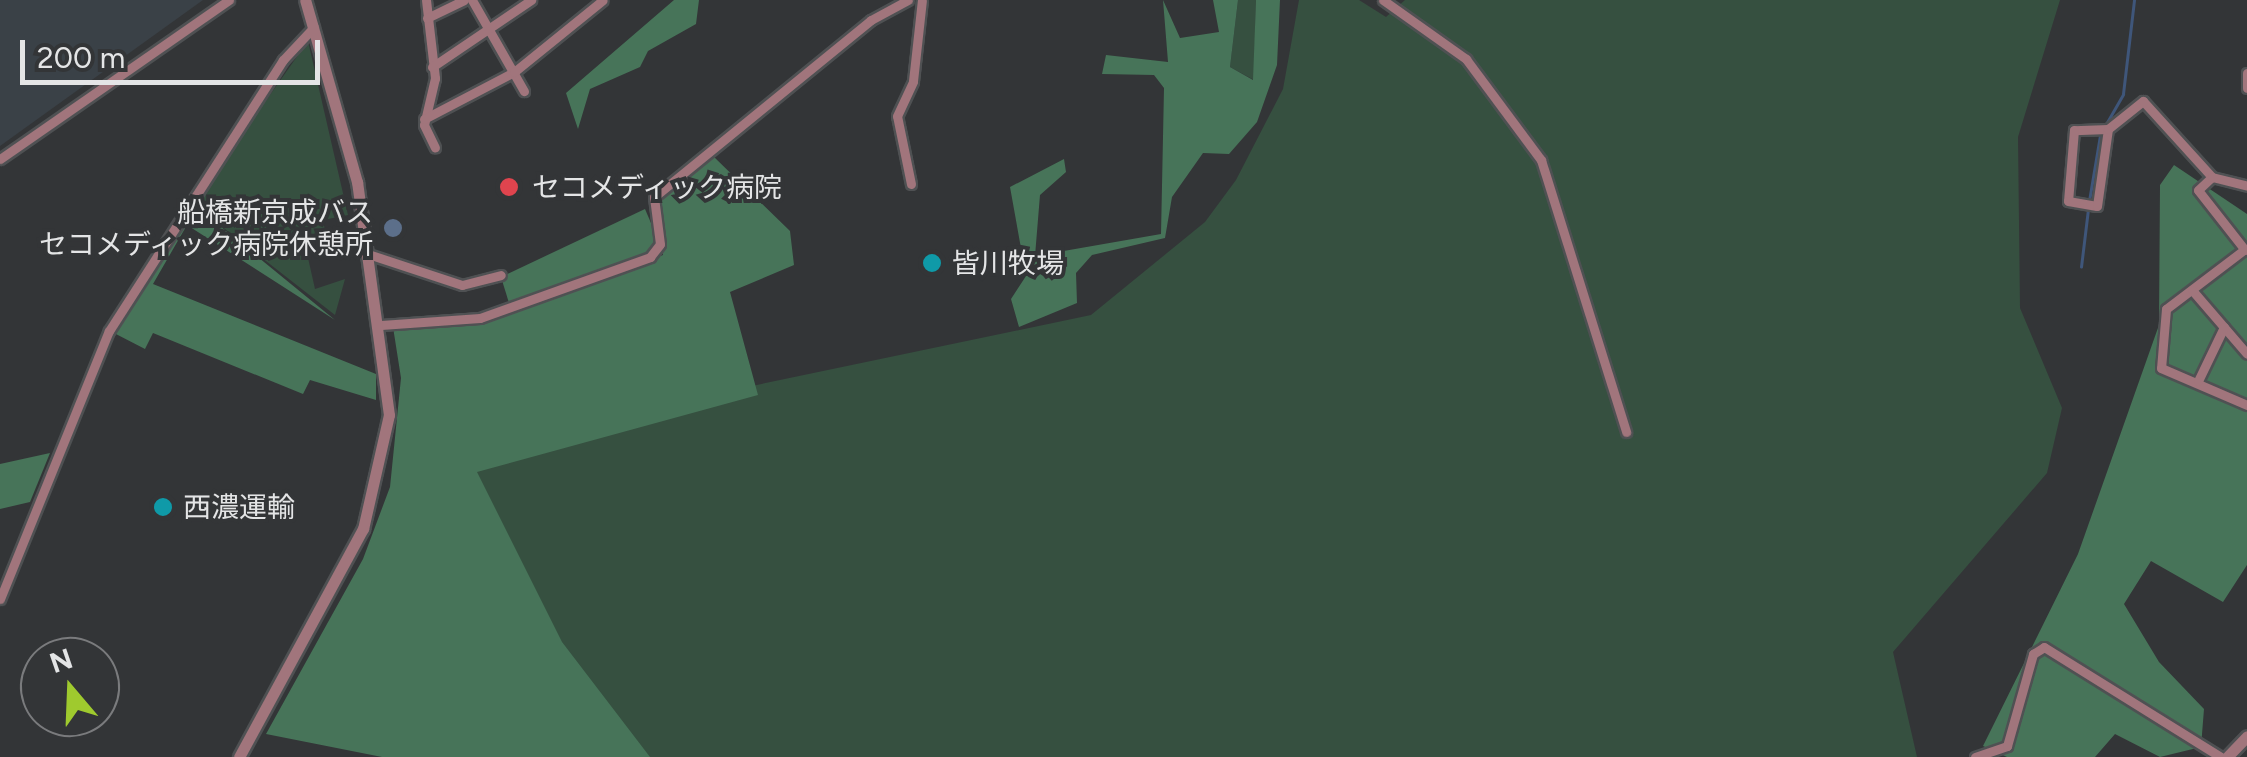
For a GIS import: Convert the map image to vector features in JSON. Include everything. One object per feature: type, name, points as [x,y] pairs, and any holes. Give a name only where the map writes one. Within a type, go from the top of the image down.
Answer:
[{"type":"street","points":[[0,159],[229,0]]},
{"type":"street","points":[[239,757],[371,510],[389,415],[381,325],[340,101],[306,0]]},
{"type":"street","points":[[426,0],[432,67],[424,120],[435,148]]},
{"type":"street","points":[[427,18],[464,0]]},
{"type":"street","points":[[472,0],[524,90]]},
{"type":"street","points":[[432,67],[492,34],[530,0]]},
{"type":"street","points":[[424,120],[514,72],[604,0]]},
{"type":"street","points":[[381,325],[480,318],[650,257],[660,244],[654,198],[871,20],[908,0]]},
{"type":"street","points":[[911,184],[898,116],[913,81],[922,0]]},
{"type":"street","points":[[1383,0],[1466,59],[1541,160],[1626,432]]},
{"type":"street","points":[[0,600],[110,331],[283,60],[315,26]]},
{"type":"street","points":[[2247,72],[2247,88]]},
{"type":"street","points":[[2108,130],[2097,206],[2068,201],[2074,130],[2108,130],[2143,101],[2212,177],[2247,186]]},
{"type":"street","points":[[2212,177],[2198,190],[2246,251],[2166,310],[2160,368],[2198,380],[2247,405]]},
{"type":"street","points":[[2231,230],[2247,234]]},
{"type":"street","points":[[368,254],[462,285],[501,275]]},
{"type":"street","points":[[2192,290],[2247,354]]},
{"type":"street","points":[[2198,380],[2224,327]]},
{"type":"street","points":[[1975,757],[2007,746],[2033,654],[2044,647],[2224,757],[2247,736]]},
{"type":"shaded area","points":[[0,0],[203,0],[0,146]]},
{"type":"green space","points":[[674,0],[699,0],[696,24],[648,51],[640,67],[590,89],[578,129],[566,93]]},
{"type":"green space","points":[[1163,0],[1180,38],[1219,32],[1213,0],[1238,0],[1230,67],[1253,80],[1256,0],[1280,0],[1277,65],[1257,122],[1229,154],[1203,153],[1172,197],[1165,238],[1092,255],[1076,273],[1077,303],[1019,327],[1011,299],[1026,276],[1010,187],[1064,159],[1066,172],[1040,195],[1035,256],[1161,234],[1164,88],[1154,75],[1102,74],[1106,55],[1168,62]]},
{"type":"green space","points":[[1238,0],[1256,0],[1254,80],[1230,67]]},
{"type":"green space","points":[[1299,0],[1359,0],[1386,17],[1405,0],[2060,0],[2018,137],[2020,308],[2062,408],[2047,473],[1893,652],[1917,757],[565,757],[441,451],[1091,315],[1205,222],[1236,180],[1283,89]]},
{"type":"green space","points":[[308,41],[348,215],[323,220],[327,241],[304,240],[315,289],[345,279],[335,315],[193,204]]},
{"type":"green space","points":[[712,155],[790,231],[794,265],[730,292],[758,395],[477,472],[562,642],[650,757],[382,757],[266,734],[363,559],[390,487],[401,378],[393,327],[482,321],[663,255],[652,203]]},
{"type":"green space","points":[[2174,165],[2247,214],[2247,565],[2223,602],[2151,561],[2124,604],[2159,662],[2204,709],[2201,747],[2160,757],[2115,734],[2095,757],[2007,757],[1983,746],[2078,554],[2159,325],[2160,185]]},
{"type":"green space","points":[[193,204],[335,320],[187,225],[153,284],[376,374],[376,400],[310,380],[303,394],[153,333],[145,349],[112,332]]},
{"type":"green space","points":[[645,209],[657,237],[649,253],[509,303],[501,277]]},
{"type":"green space","points":[[50,453],[30,502],[0,509],[0,464]]},
{"type":"waterway","points":[[2106,124],[2123,94],[2134,0]]},
{"type":"waterway","points":[[2089,201],[2100,135]]},
{"type":"waterway","points":[[2081,267],[2088,209]]},
{"type":"place","name":"セコメディック病院","points":[[509,187]]},
{"type":"place","name":"船橋新京成バス セコメディック病院休憩所","points":[[393,228]]},
{"type":"place","name":"皆川牧場","points":[[932,263]]},
{"type":"place","name":"西濃運輸","points":[[163,507]]}]
